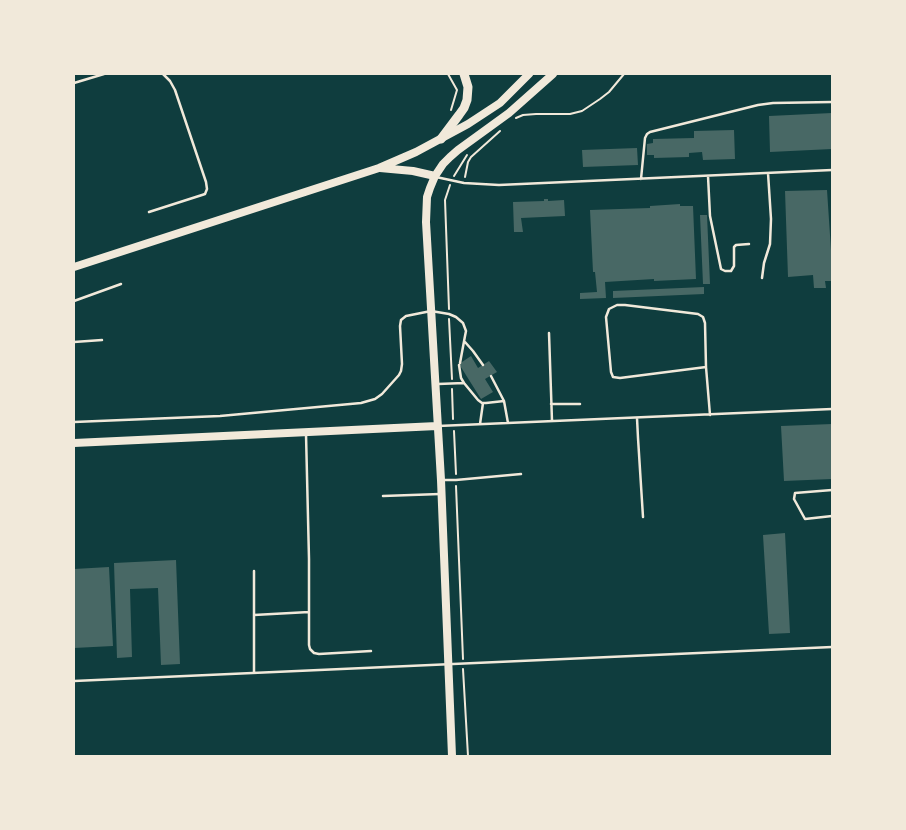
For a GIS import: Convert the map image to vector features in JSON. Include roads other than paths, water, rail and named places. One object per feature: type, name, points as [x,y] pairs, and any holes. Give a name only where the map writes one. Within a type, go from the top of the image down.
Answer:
[{"type":"highway","points":[[441,140],[467,100],[468,87],[464,74]]},
{"type":"main road","points":[[74,266],[379,168],[441,140],[468,124],[500,102],[529,74]]},
{"type":"main road","points":[[452,756],[427,197],[435,176],[443,164],[458,150],[509,113],[553,74]]},
{"type":"main road","points":[[379,168],[413,171],[435,176]]},
{"type":"main road","points":[[74,443],[437,426]]},
{"type":"lane","points":[[74,83],[104,74]]},
{"type":"lane","points":[[149,212],[202,196],[207,189],[175,90],[163,74]]},
{"type":"lane","points":[[641,179],[645,138],[650,132],[758,105],[832,102]]},
{"type":"lane","points":[[435,176],[464,183],[499,185],[832,170]]},
{"type":"lane","points":[[762,278],[770,244],[771,219],[768,173]]},
{"type":"lane","points":[[708,176],[710,216],[721,269],[731,271],[734,266],[734,247],[736,245],[749,244]]},
{"type":"lane","points":[[74,301],[121,284]]},
{"type":"lane","points":[[706,367],[620,378],[614,377],[611,372],[606,318],[609,309],[617,305],[626,305],[698,314],[703,317],[705,323],[710,415]]},
{"type":"lane","points":[[74,422],[220,416],[361,403],[375,399],[382,394],[402,371],[401,320],[406,316],[431,311],[449,314],[463,323],[466,331],[460,372],[464,383],[478,400],[483,403],[504,402]]},
{"type":"lane","points":[[549,333],[552,421]]},
{"type":"lane","points":[[74,342],[102,340]]},
{"type":"lane","points":[[465,342],[483,365]]},
{"type":"lane","points":[[491,376],[504,402],[508,423]]},
{"type":"lane","points":[[435,384],[464,383]]},
{"type":"lane","points":[[480,424],[483,403]]},
{"type":"lane","points":[[551,404],[580,404]]},
{"type":"lane","points":[[437,426],[832,409]]},
{"type":"lane","points":[[637,418],[643,518]]},
{"type":"lane","points":[[306,432],[310,649],[314,653],[320,654],[371,651]]},
{"type":"lane","points":[[440,480],[521,474]]},
{"type":"lane","points":[[832,490],[795,493],[794,499],[805,518],[832,516]]},
{"type":"lane","points":[[384,496],[441,494]]},
{"type":"lane","points":[[254,571],[254,673]]},
{"type":"lane","points":[[254,615],[309,612]]},
{"type":"lane","points":[[74,681],[832,647]]}]
